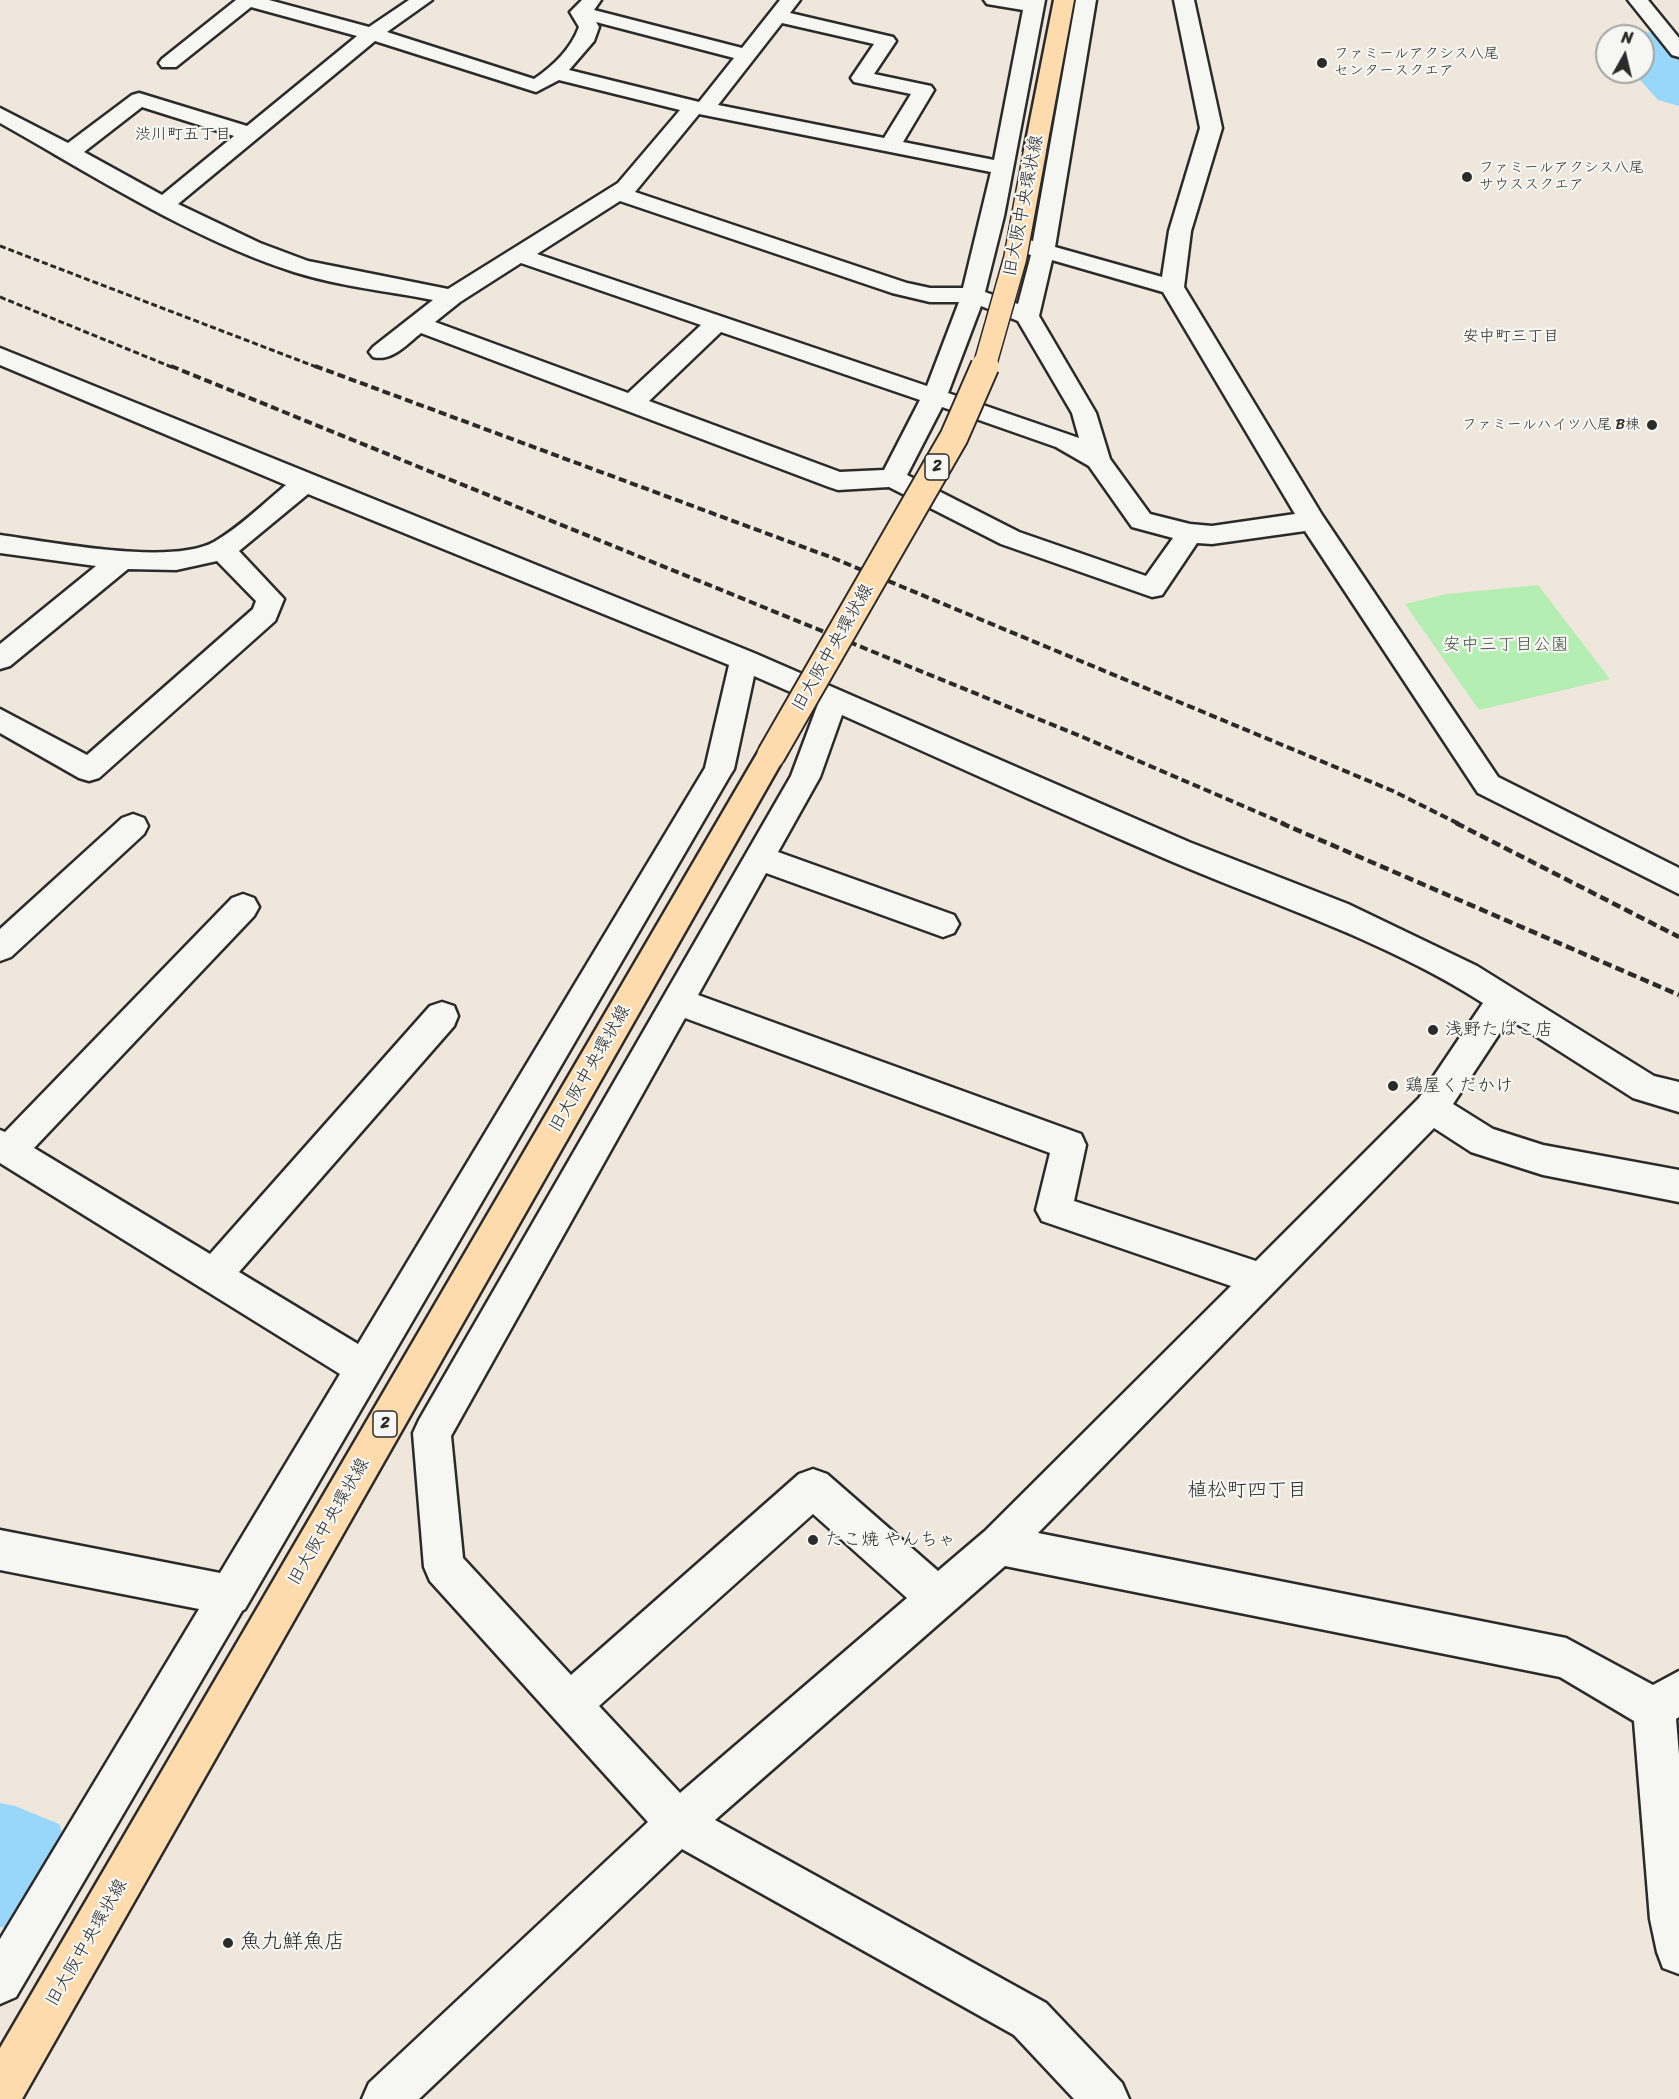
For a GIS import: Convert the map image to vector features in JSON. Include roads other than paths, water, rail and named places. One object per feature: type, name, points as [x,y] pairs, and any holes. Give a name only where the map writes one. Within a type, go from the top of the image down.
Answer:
[{"type":"main road","name":"旧大阪中央環状線","points":[[0,2093],[954,437],[972,398],[1000,318],[1015,259],[1064,0]]},
{"type":"street","points":[[169,63],[248,0],[372,34],[536,86],[556,73],[584,41],[589,27],[587,6],[747,55]]},
{"type":"street","points":[[163,204],[372,34],[422,0]]},
{"type":"street","points":[[381,352],[452,297],[626,188],[747,55],[790,0]]},
{"type":"street","points":[[893,478],[935,397],[973,295],[988,236],[1034,3],[994,0]]},
{"type":"street","points":[[1027,316],[1043,251],[1086,0]]},
{"type":"street","points":[[1184,0],[1211,129],[1180,231],[1172,287],[1312,521],[1488,785],[1679,882]]},
{"type":"street","points":[[1638,0],[1679,51]]},
{"type":"street","points":[[777,16],[886,41],[861,78],[924,90],[890,146]]},
{"type":"street","points":[[556,73],[700,107],[1002,168]]},
{"type":"street","points":[[70,152],[139,99],[250,134]]},
{"type":"street","points":[[0,114],[163,204],[252,248],[302,267],[452,297]]},
{"type":"street","points":[[617,193],[900,288],[930,295],[973,295],[1027,316],[1084,413],[1098,460],[1141,521],[1190,533],[1212,535],[1312,521]]},
{"type":"street","points":[[988,236],[1172,287]]},
{"type":"street","points":[[519,255],[1065,441],[1098,460]]},
{"type":"street","points":[[631,404],[718,322]]},
{"type":"street","points":[[417,323],[838,481],[893,478],[1010,538],[1152,588],[1190,533]]},
{"type":"street","points":[[0,356],[305,483],[744,660],[1178,851],[1337,913],[1466,975],[1645,1088],[1679,1096]]},
{"type":"street","points":[[0,544],[124,558],[190,560],[222,550],[305,483]]},
{"type":"street","points":[[0,720],[88,770],[266,614],[270,599],[222,550]]},
{"type":"street","points":[[0,659],[124,558]]},
{"type":"street","points":[[0,1982],[718,769],[744,660]]},
{"type":"street","points":[[834,699],[805,777],[432,1433],[444,1567],[678,1823],[1030,2019],[1106,2099]]},
{"type":"street","points":[[0,948],[133,826]]},
{"type":"street","points":[[759,858],[943,924]]},
{"type":"street","points":[[243,907],[4,1148],[364,1368]]},
{"type":"street","points":[[386,2099],[678,1823],[999,1545],[1431,1108],[1504,999]]},
{"type":"street","points":[[678,1001],[1069,1145],[1054,1210],[1263,1280]]},
{"type":"street","points":[[213,1276],[442,1016]]},
{"type":"street","points":[[1431,1108],[1483,1141],[1543,1160],[1679,1186]]},
{"type":"street","points":[[570,1704],[813,1488],[938,1598]]},
{"type":"street","points":[[999,1545],[1566,1658],[1667,1701],[1672,1919],[1679,1952]]},
{"type":"street","points":[[0,1550],[231,1595]]},
{"type":"waterway","points":[[1655,61],[1679,88]]},
{"type":"waterway","points":[[0,1865],[15,1868]]},
{"type":"railway","points":[[0,246],[319,368]]},
{"type":"railway","points":[[0,297],[174,368]]},
{"type":"railway","points":[[171,366],[1085,738],[1285,824]]},
{"type":"railway","points":[[315,366],[833,558],[1393,791],[1459,824]]},
{"type":"railway","points":[[1281,823],[1679,995]]},
{"type":"railway","points":[[1456,823],[1679,937]]},
{"type":"place","name":"ファミールアクシス八尾 センタースクエア","points":[[1322,63]]},
{"type":"place","name":"ファミールアクシス八尾 サウススクエア","points":[[1467,177]]},
{"type":"place","name":"ファミールハイツ八尾 B棟","points":[[1652,425]]},
{"type":"place","name":"浅野たばこ店","points":[[1433,1030]]},
{"type":"place","name":"鶏屋くだかけ","points":[[1393,1086]]},
{"type":"place","name":"たこ焼 やんちゃ","points":[[813,1540]]},
{"type":"place","name":"魚九鮮魚店","points":[[228,1943]]},
{"type":"district","name":"渋川町五丁目","points":[[183,135]]},
{"type":"district","name":"安中町三丁目","points":[[1511,337]]},
{"type":"district","name":"植松町四丁目","points":[[1247,1491]]},
{"type":"park label","name":"安中三丁目公園","points":[[1506,645]]}]
